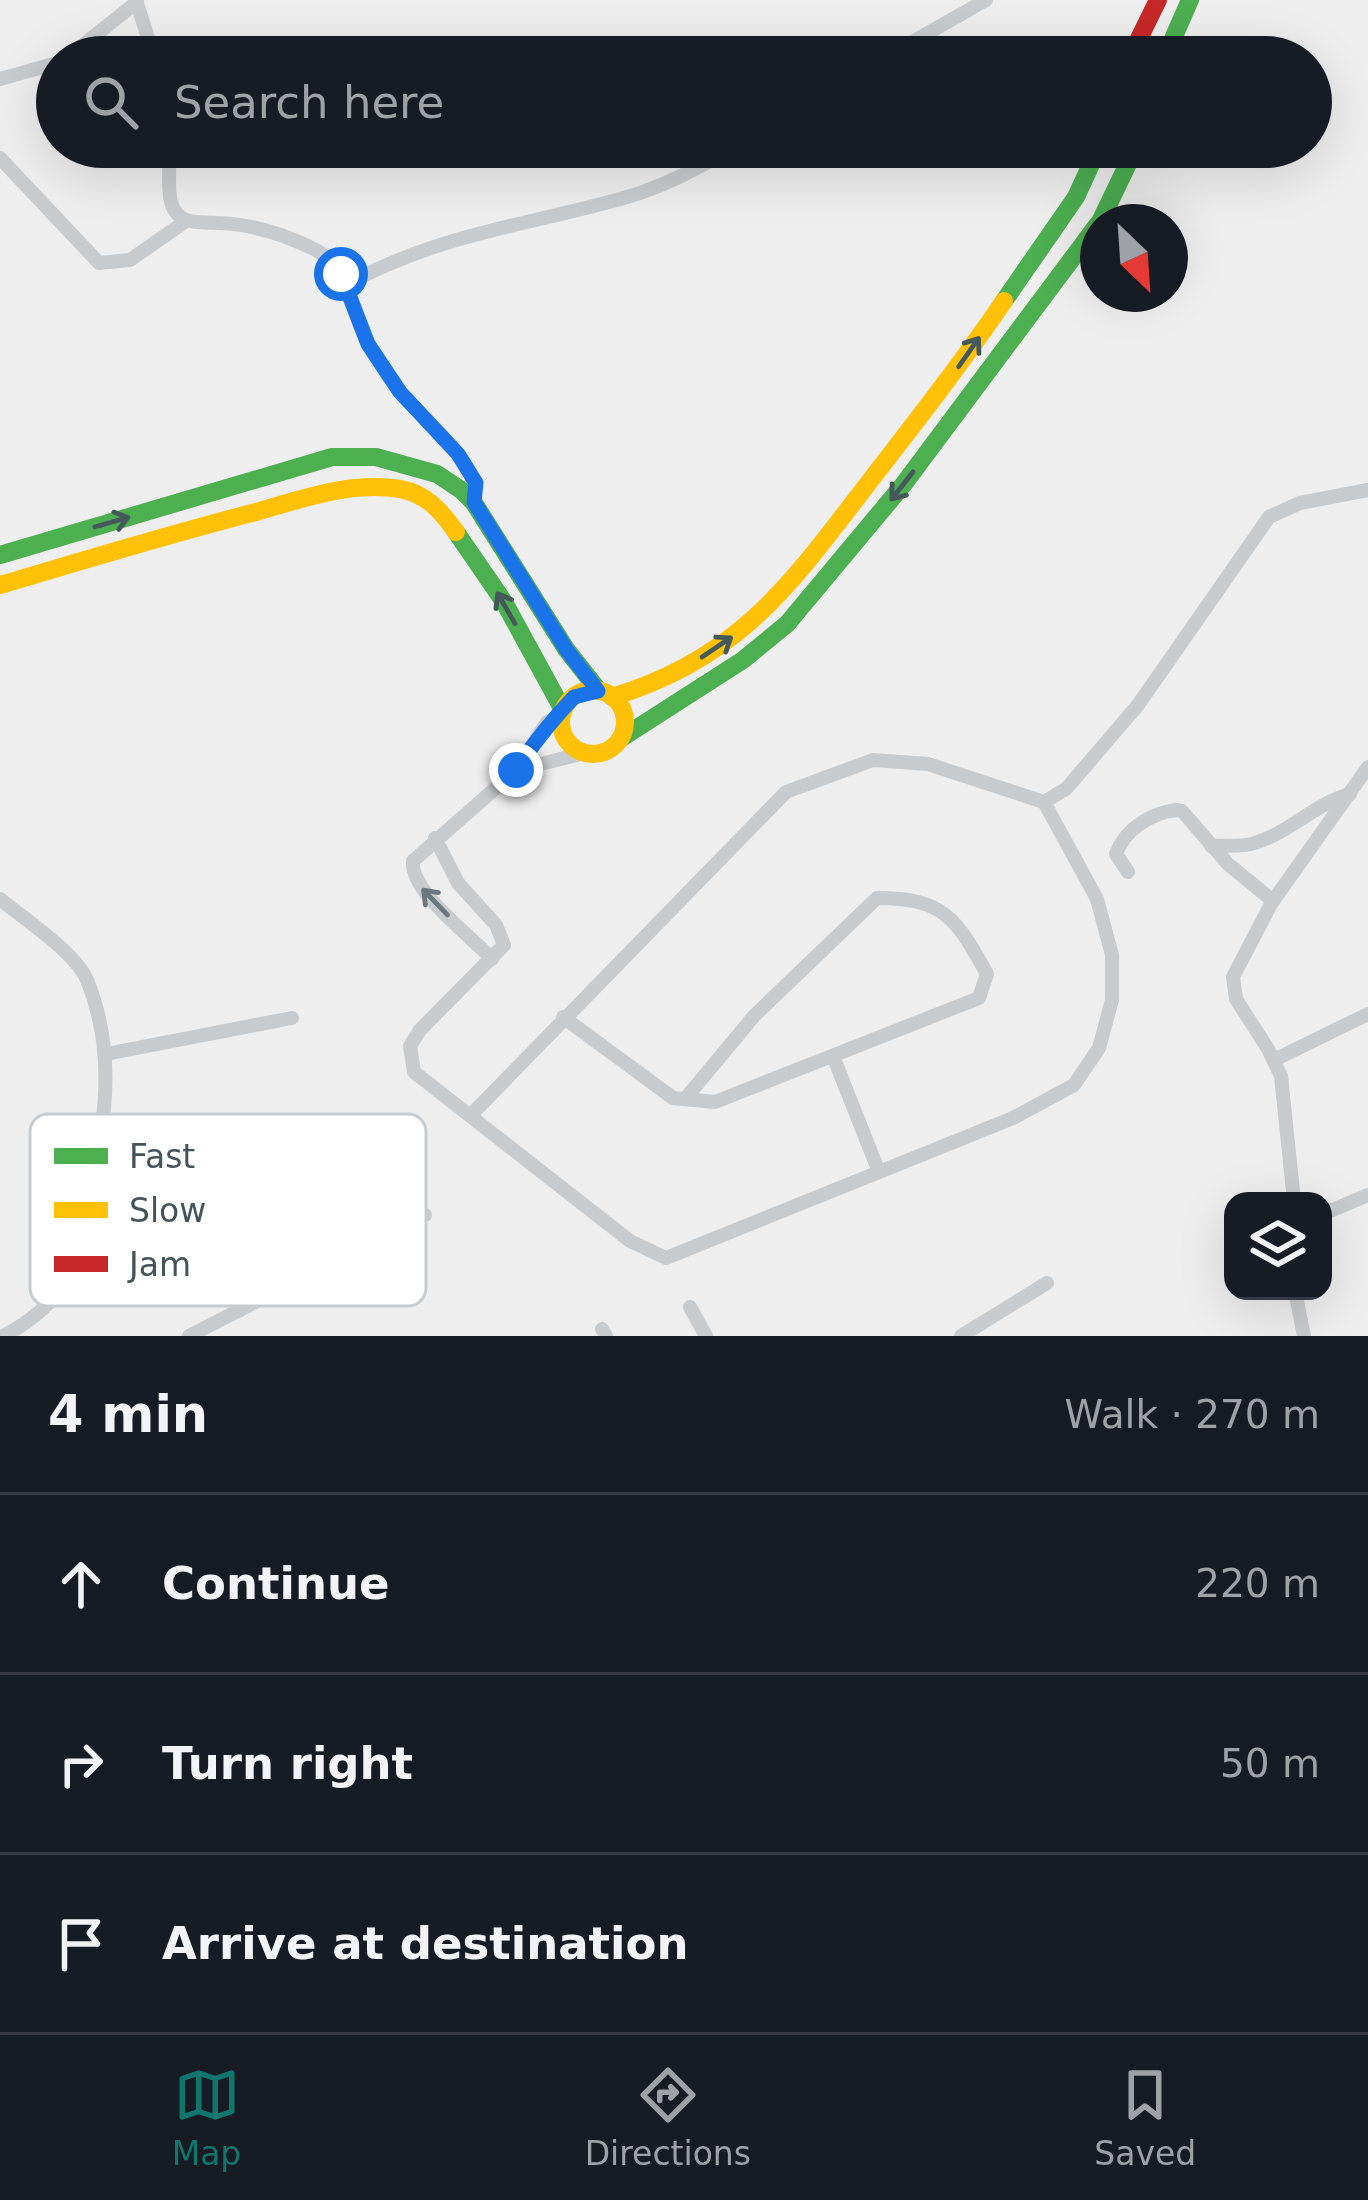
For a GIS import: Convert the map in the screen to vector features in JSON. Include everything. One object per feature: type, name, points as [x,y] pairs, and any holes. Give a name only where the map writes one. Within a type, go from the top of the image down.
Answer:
[{"type":"street","points":[[920,36],[986,0]]},
{"type":"street","points":[[1140,36],[1158,0]]},
{"type":"street","points":[[1174,36],[1190,0]]},
{"type":"street","points":[[94,36],[136,1],[147,36]]},
{"type":"street","points":[[0,79],[36,70]]},
{"type":"street","points":[[0,158],[99,263],[130,260],[186,221]]},
{"type":"street","points":[[170,168],[174,211],[186,221],[272,232],[319,252],[341,274],[368,344],[400,392],[458,454],[476,483],[474,502]]},
{"type":"street","points":[[346,285],[382,265],[475,232],[653,188],[693,168]]},
{"type":"street","points":[[492,959],[415,878],[413,861],[516,770],[548,722],[581,692],[605,694],[653,685],[753,622],[781,596],[972,347],[1076,197],[1089,168]]},
{"type":"street","points":[[1108,204],[1126,168]]},
{"type":"street","points":[[516,770],[605,752],[743,660],[787,624],[903,485],[1080,248]]},
{"type":"street","points":[[0,555],[332,457],[376,458],[437,474],[474,502],[566,649],[625,716],[620,739]]},
{"type":"street","points":[[0,585],[346,488],[399,489],[424,497],[441,512],[504,602],[563,712],[566,739],[585,753]]},
{"type":"street","points":[[1044,802],[1066,789],[1138,704],[1269,518],[1300,503],[1368,490]]},
{"type":"street","points":[[435,838],[458,884],[501,932],[504,945],[410,1046],[414,1072],[630,1241],[666,1258],[1064,1092],[1099,1048],[1112,1000],[1112,956],[1097,899],[1044,802],[928,764],[873,760],[786,792],[471,1115]]},
{"type":"street","points":[[1293,1192],[1283,1091],[1274,1060],[1232,989],[1233,977],[1273,901],[1368,767]]},
{"type":"street","points":[[1211,846],[1248,845],[1325,802],[1350,794]]},
{"type":"street","points":[[1128,872],[1117,847],[1139,824],[1164,812],[1182,811],[1211,846],[1273,901]]},
{"type":"street","points":[[563,1017],[673,1098],[715,1102],[979,998],[987,974],[946,913],[914,898],[877,898],[754,1016],[685,1099]]},
{"type":"street","points":[[0,899],[77,963],[87,979],[106,1054],[107,1114]]},
{"type":"street","points":[[1274,1060],[1368,1014]]},
{"type":"street","points":[[106,1054],[292,1018]]},
{"type":"street","points":[[832,1056],[879,1172]]},
{"type":"street","points":[[1332,1210],[1368,1196]]},
{"type":"street","points":[[961,1336],[1047,1283]]},
{"type":"street","points":[[1297,1300],[1304,1336]]},
{"type":"street","points":[[2,1336],[46,1306]]},
{"type":"street","points":[[237,1306],[239,1311]]},
{"type":"street","points":[[189,1336],[249,1306]]},
{"type":"street","points":[[690,1307],[706,1336]]},
{"type":"traffic: fast","points":[[1174,36],[1190,0]]},
{"type":"traffic: fast","points":[[1004,301],[1076,197],[1089,168]]},
{"type":"traffic: fast","points":[[1109,204],[1126,168]]},
{"type":"traffic: fast","points":[[620,739],[743,660],[787,624],[903,485],[1080,248]]},
{"type":"traffic: fast","points":[[0,555],[332,457],[376,457],[437,474],[474,503],[566,649],[599,691]]},
{"type":"traffic: fast","points":[[456,532],[504,602],[563,710]]},
{"type":"traffic: slow","points":[[612,697],[697,661],[762,611],[817,549],[1004,301]]},
{"type":"traffic: slow","points":[[0,585],[345,489],[410,491],[433,504],[456,532]]},
{"type":"traffic: slow","points":[[593,690],[615,700],[625,722],[615,744],[593,754],[571,744],[561,722],[571,700],[593,690]]},
{"type":"traffic: jam","points":[[1140,36],[1158,0]]},
{"type":"route","points":[[341,274],[368,344],[400,392],[458,454],[476,483],[474,502],[566,649],[598,691],[581,692],[568,702],[562,715],[548,722],[516,770]]}]
